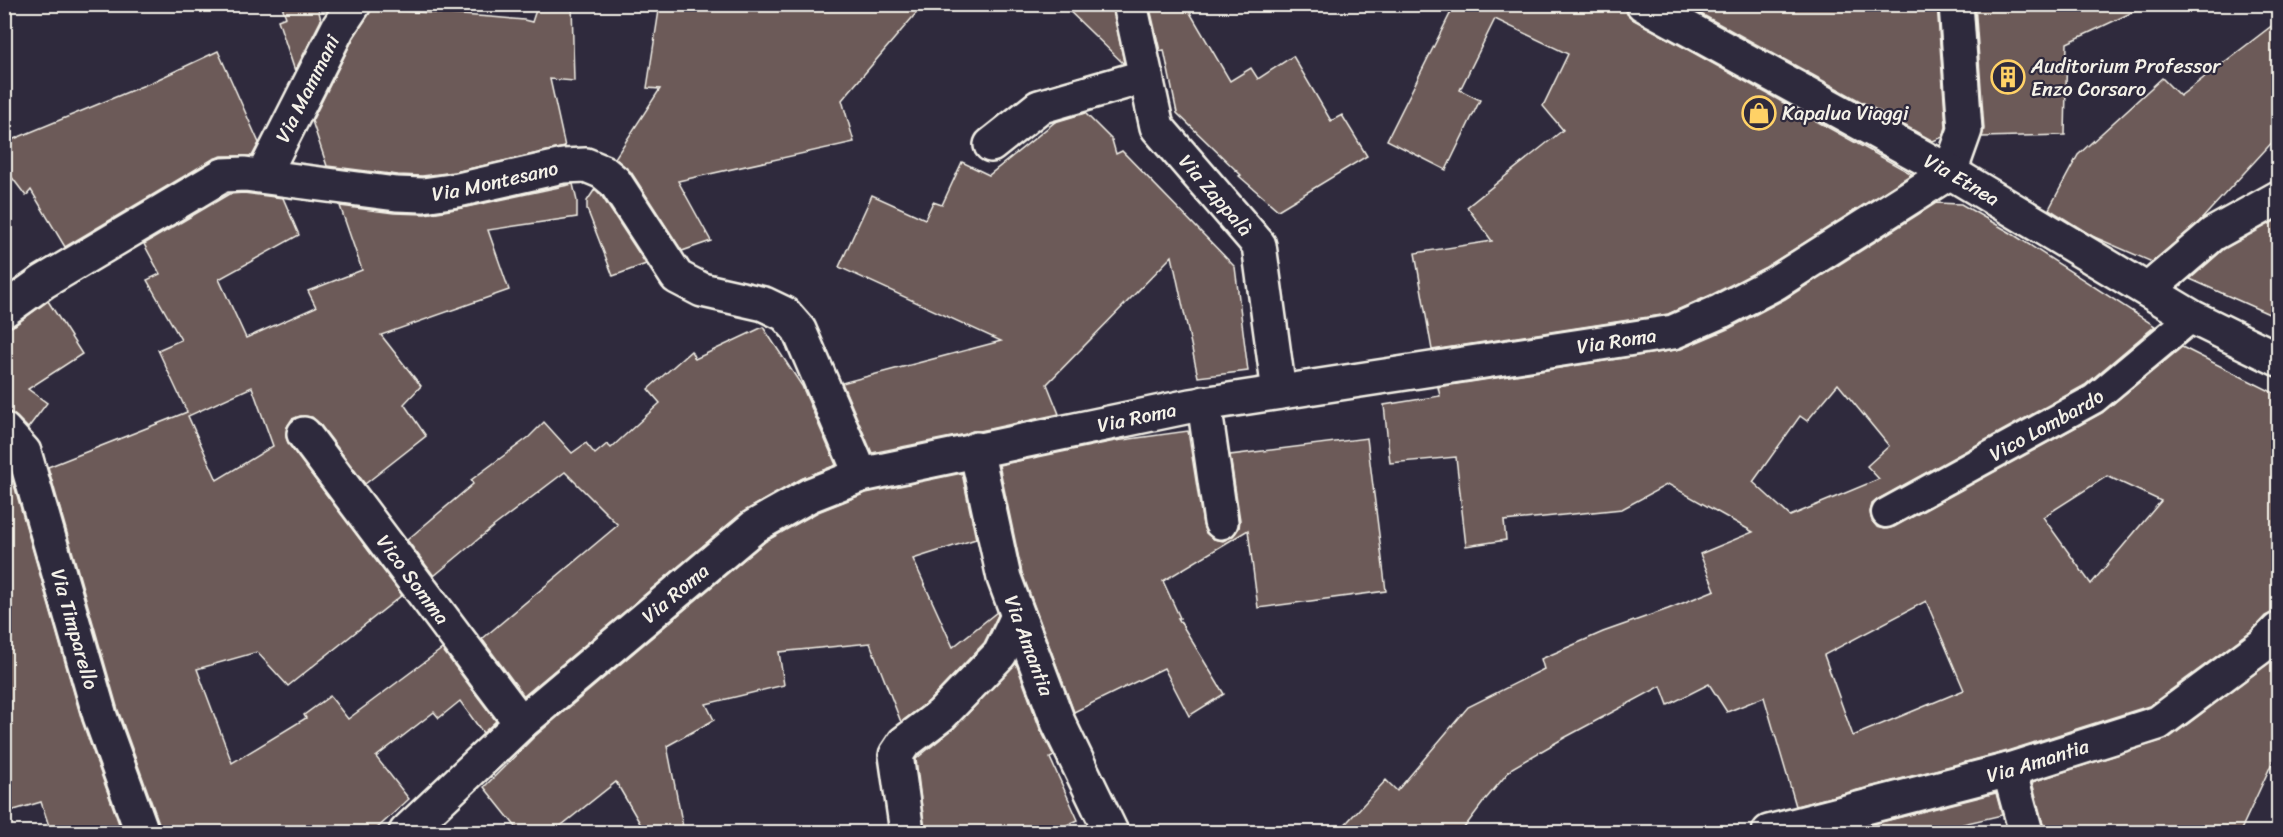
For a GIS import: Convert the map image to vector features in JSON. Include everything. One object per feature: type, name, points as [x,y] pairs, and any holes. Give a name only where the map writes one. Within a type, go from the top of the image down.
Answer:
[{"type":"street","name":"Via Mammani","points":[[264,176],[338,28],[354,4]]},
{"type":"street","name":"Via Zappalà","points":[[1130,4],[1157,127],[1259,245],[1279,392]]},
{"type":"street","name":"Via Etnea","points":[[1643,4],[1950,172],[2192,317],[2278,359]]},
{"type":"street","points":[[1950,172],[1965,130],[1956,4]]},
{"type":"street","points":[[991,145],[1039,107],[1146,76]]},
{"type":"street","name":"Via Montesano","points":[[4,310],[43,282],[223,174],[264,176],[396,194],[423,195],[458,190],[563,166],[586,165],[603,172],[615,182],[677,277],[702,290],[764,304],[785,314],[800,330],[861,475]]},
{"type":"street","name":"Via Roma","points":[[406,832],[521,723],[755,526],[810,495],[861,475],[976,449],[1204,404],[1673,332],[1721,311],[1775,283],[1950,172]]},
{"type":"street","points":[[2148,290],[2213,234],[2278,198]]},
{"type":"street","name":"Vico Lombardo","points":[[1886,513],[2094,399],[2192,317]]},
{"type":"street","points":[[1204,404],[1221,522]]},
{"type":"street","name":"Via Timparello","points":[[4,430],[24,452],[100,716],[142,832]]},
{"type":"street","name":"Vico Somma","points":[[304,434],[521,723]]},
{"type":"street","name":"Via Amantia","points":[[976,449],[1004,578],[1058,722],[1111,832]]},
{"type":"street","points":[[907,832],[896,755],[904,743],[941,715],[1000,654],[1018,616]]},
{"type":"street","name":"Via Amantia","points":[[1769,832],[2009,770],[2158,723],[2263,645],[2278,630]]},
{"type":"street","points":[[2009,770],[2026,832]]},
{"type":"building","points":[[281,4],[317,4],[321,20],[295,71],[278,20],[286,17]]},
{"type":"building","points":[[538,4],[572,4],[574,81],[550,79],[565,147],[455,172],[422,176],[327,166],[312,121],[354,37],[372,9],[532,22]]},
{"type":"building","points":[[660,4],[924,4],[842,100],[854,142],[678,181],[711,241],[682,251],[631,172],[615,158],[660,89],[647,88]]},
{"type":"building","points":[[1062,4],[1112,4],[1124,62],[1123,63]]},
{"type":"building","points":[[1149,4],[1185,4],[1230,81],[1251,68],[1258,79],[1293,56],[1331,121],[1342,115],[1367,156],[1278,210],[1239,176],[1241,175],[1177,113],[1164,50],[1160,51]]},
{"type":"building","points":[[1455,4],[1624,4],[1627,14],[1634,20],[1912,174],[1766,267],[1668,314],[1432,350],[1415,253],[1492,241],[1467,207],[1563,130],[1543,106],[1568,54],[1495,19],[1460,90],[1480,100],[1446,170],[1387,140]]},
{"type":"building","points":[[1683,4],[1937,4],[1946,127],[1943,137],[1933,141]]},
{"type":"building","points":[[1975,4],[2150,4],[2067,43],[2065,135],[1982,137],[1984,129]]},
{"type":"building","points":[[2278,21],[2278,136],[2199,222],[2152,262],[2092,236],[2049,209],[2078,155],[2162,78],[2180,96]]},
{"type":"building","points":[[218,51],[259,143],[252,156],[222,156],[213,159],[65,247],[31,190],[26,196],[4,167],[4,143],[152,82]]},
{"type":"building","points":[[1085,113],[1112,140],[1116,154],[1122,151],[1235,267],[1248,371],[1198,377],[1172,256],[1047,384],[1059,414],[872,453],[842,383],[1001,341],[839,267],[872,195],[925,219],[933,202],[942,205],[962,162],[989,175],[1055,122]]},
{"type":"building","points":[[573,184],[577,201],[577,217],[488,230],[509,290],[381,335],[421,386],[404,404],[426,436],[365,484],[312,417],[301,416],[292,419],[287,427],[286,437],[289,445],[402,595],[288,686],[257,652],[197,669],[232,763],[306,718],[304,715],[330,696],[348,719],[442,649],[496,721],[483,733],[460,701],[439,718],[434,712],[376,757],[409,799],[373,832],[160,832],[160,826],[118,710],[48,467],[187,412],[158,350],[181,340],[147,280],[160,274],[144,244],[229,194],[244,193],[283,198],[299,235],[219,279],[246,338],[316,307],[308,291],[362,270],[340,206],[394,213],[425,214]],"holes":[[[252,387],[273,446],[217,480],[188,416]]]},
{"type":"building","points":[[595,189],[646,264],[613,276],[587,209],[587,201]]},
{"type":"building","points":[[1936,203],[1961,204],[2011,233],[2155,326],[2085,385],[1878,499],[1872,504],[1870,512],[1872,521],[1877,527],[1885,529],[1894,527],[2102,413],[2182,347],[2278,395],[2278,612],[2265,616],[2251,631],[2149,706],[2004,752],[1796,806],[1764,697],[1727,712],[1709,684],[1668,705],[1661,686],[1512,768],[1461,832],[1338,832],[1386,780],[1397,791],[1468,707],[1544,669],[1541,659],[1603,632],[1715,590],[1700,554],[1753,532],[1668,484],[1622,509],[1504,521],[1506,540],[1466,546],[1456,457],[1390,463],[1384,405],[1440,396],[1438,387],[1681,349],[1730,328],[1785,299]],"holes":[[[1838,384],[1889,446],[1867,466],[1879,479],[1790,516],[1753,482],[1800,416],[1807,421]],[[2107,476],[2161,501],[2091,584],[2043,517]],[[1926,601],[1964,690],[1853,736],[1824,655]]]},
{"type":"building","points":[[2278,219],[2278,318],[2190,279],[2224,249]]},
{"type":"building","points":[[48,301],[82,354],[28,389],[47,403],[28,428],[10,412],[4,412],[4,329],[15,325]]},
{"type":"building","points":[[763,327],[802,386],[836,465],[801,479],[743,512],[524,696],[482,639],[618,525],[565,472],[494,526],[434,576],[407,540],[473,484],[471,480],[529,437],[544,422],[572,453],[586,443],[595,454],[607,444],[611,448],[660,403],[648,389],[691,351],[695,359]]},
{"type":"building","points":[[1188,431],[1203,525],[1206,533],[1214,539],[1223,541],[1233,536],[1239,528],[1240,520],[1230,455],[1367,438],[1386,591],[1258,608],[1248,530],[1163,581],[1180,618],[1178,618],[1224,694],[1189,716],[1164,668],[1074,712],[1022,573],[999,465],[1115,441]]},
{"type":"building","points":[[962,473],[976,539],[913,559],[953,647],[997,612],[998,615],[984,643],[929,701],[901,722],[870,643],[779,652],[784,685],[706,704],[714,720],[667,746],[684,832],[645,832],[616,782],[553,832],[520,832],[484,787],[534,737],[766,541],[818,512],[866,493]]},
{"type":"building","points":[[13,481],[82,721],[122,832],[51,832],[41,802],[4,813],[4,484]]},
{"type":"building","points":[[2278,656],[2278,750],[2240,832],[2045,832],[2032,782],[2169,738]]},
{"type":"building","points":[[1016,663],[1040,729],[1054,756],[1050,758],[1078,820],[1051,832],[925,832],[916,759],[954,728]]},
{"type":"building","points":[[1996,793],[2002,815],[1963,824],[1965,832],[1842,832]]},
{"type":"place","name":"Auditorium Professor Enzo Corsaro","points":[[2008,77]]},
{"type":"place","name":"Kapalua Viaggi","points":[[1759,113]]}]
